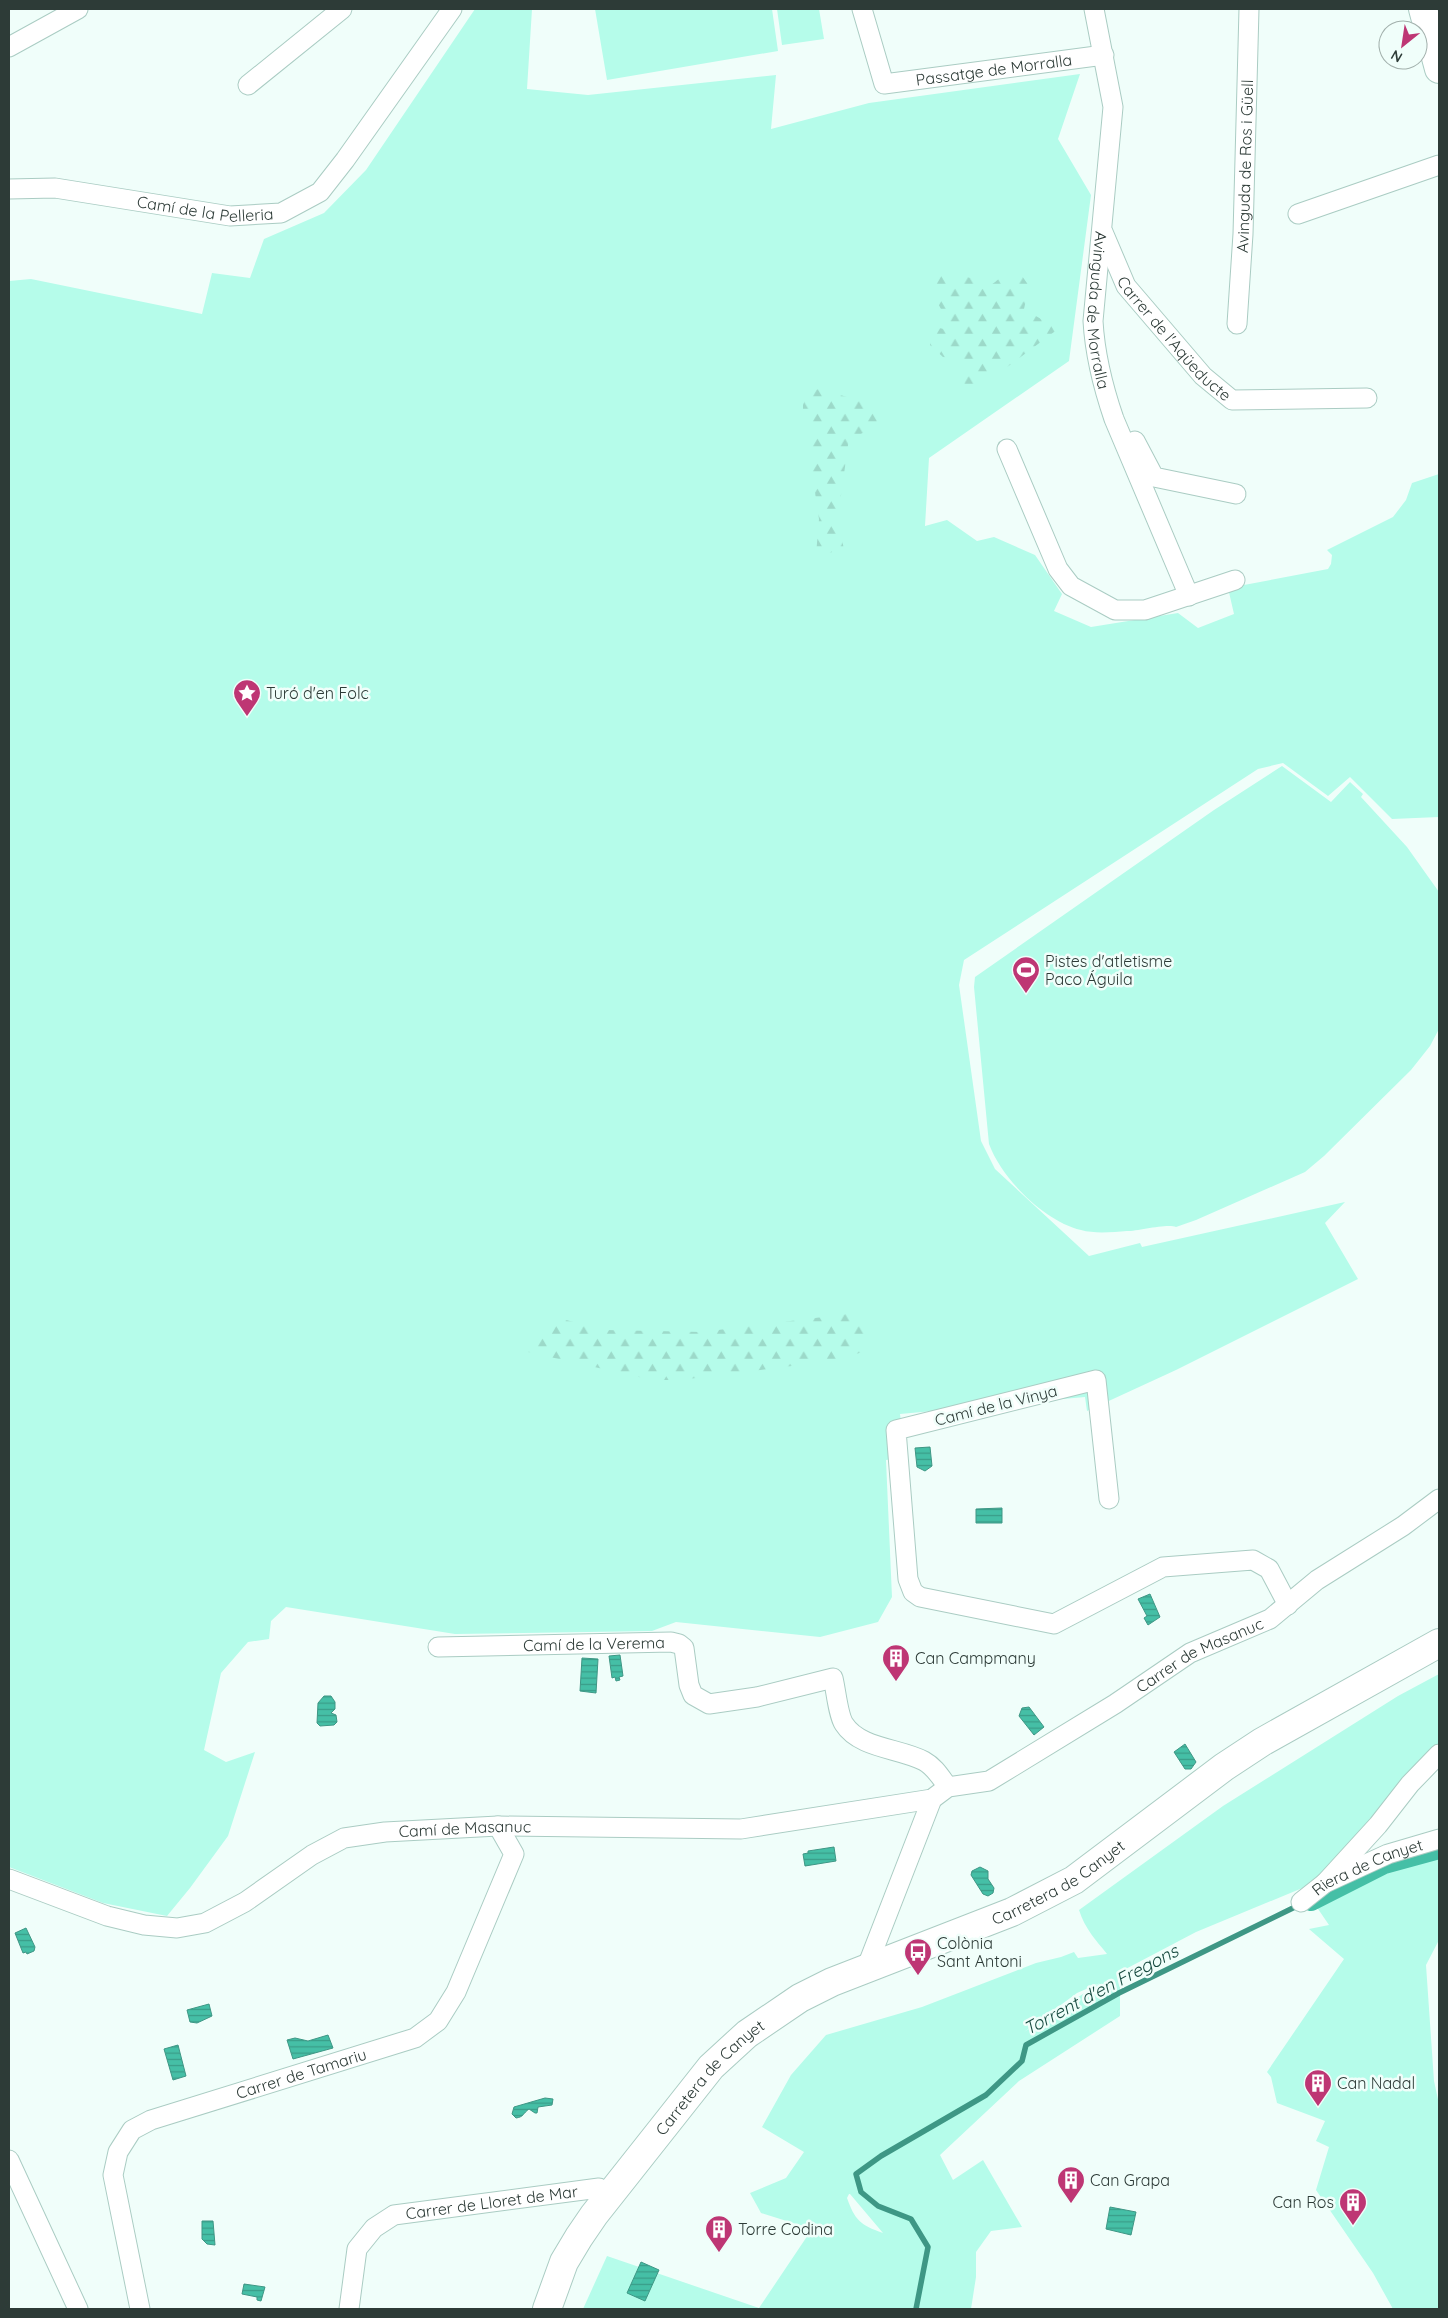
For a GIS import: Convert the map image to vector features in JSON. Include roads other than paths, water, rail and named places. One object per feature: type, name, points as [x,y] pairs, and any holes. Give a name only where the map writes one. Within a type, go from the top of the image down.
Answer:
[{"type":"street","points":[[9,47],[78,9]]},
{"type":"street","points":[[248,85],[342,9]]},
{"type":"street","name":"Camí de la Pelleria","points":[[9,189],[55,188],[230,216],[281,214],[320,192],[345,160],[452,9]]},
{"type":"street","name":"Passatge de Morralla","points":[[862,9],[884,84],[1104,55]]},
{"type":"street","name":"Avinguda de Morralla","points":[[1094,9],[1104,55],[1112,107],[1103,231],[1093,321],[1094,345],[1104,390],[1114,419],[1189,596]]},
{"type":"street","name":"Avinguda de Ros i Güell","points":[[1237,324],[1243,224],[1249,9]]},
{"type":"street","points":[[1423,9],[1439,69]]},
{"type":"street","points":[[1297,216],[1439,165]]},
{"type":"street","name":"Carrer de l'Aqüeducte","points":[[1103,231],[1126,286],[1203,376],[1232,400],[1367,398]]},
{"type":"street","points":[[1114,419],[1130,431],[1154,477],[1236,494]]},
{"type":"street","points":[[1007,448],[1058,569],[1071,586],[1115,610],[1145,610],[1235,580]]},
{"type":"street","name":"Camí de la Vinya","points":[[1108,1499],[1096,1380],[896,1430],[908,1579],[913,1592],[920,1597],[1054,1624],[1163,1567],[1253,1560],[1269,1569],[1288,1605]]},
{"type":"street","name":"Carrer de Masanuc","points":[[948,1787],[988,1781],[1115,1704],[1190,1653],[1270,1619],[1317,1580],[1403,1526],[1439,1499]]},
{"type":"street","name":"Camí de la Verema","points":[[438,1647],[672,1642],[684,1648],[689,1685],[693,1695],[709,1704],[757,1697],[833,1678],[843,1723],[853,1734],[871,1743],[924,1761],[934,1769],[948,1787]]},
{"type":"street","name":"Carretera de Canyet","points":[[547,2309],[564,2262],[578,2237],[711,2067],[765,2020],[800,1998],[866,1969],[1012,1912],[1074,1880],[1224,1767],[1262,1742],[1439,1643]]},
{"type":"street","name":"Carretera de Canyet","points":[[562,2309],[577,2275],[590,2252],[665,2145],[710,2089],[748,2056],[764,2038],[794,2017],[818,2009],[924,1963],[1004,1933],[1077,1901],[1254,1768],[1410,1679],[1439,1659]]},
{"type":"street","points":[[1325,1883],[1378,1825],[1410,1784],[1439,1754]]},
{"type":"street","name":"Camí de Masanuc","points":[[9,1879],[107,1916],[144,1925],[177,1928],[205,1923],[245,1902],[312,1855],[344,1838],[385,1832],[498,1826],[741,1829],[932,1799],[948,1787]]},
{"type":"street","points":[[794,2017],[804,2004],[864,1978],[932,1799]]},
{"type":"street","name":"Carrer de Tamariu","points":[[140,2309],[113,2175],[118,2152],[132,2130],[151,2120],[415,2038],[438,2021],[456,1992],[514,1854],[498,1826]]},
{"type":"street","name":"Riera de Canyet","points":[[1302,1902],[1325,1883],[1388,1854],[1439,1839]]},
{"type":"street","points":[[558,2309],[558,2303],[572,2266],[611,2204],[609,2196],[618,2195],[625,2189],[656,2150],[665,2145]]},
{"type":"street","points":[[9,2160],[78,2309]]},
{"type":"street","name":"Carrer de Lloret de Mar","points":[[349,2309],[357,2248],[374,2228],[394,2215],[599,2188],[609,2196]]},
{"type":"waterway","points":[[1311,1901],[1384,1864],[1439,1849]]},
{"type":"waterway","name":"Torrent d'en Fregons","points":[[916,2309],[928,2247],[911,2219],[878,2206],[861,2192],[856,2174],[881,2156],[986,2095],[1022,2061],[1026,2045],[1119,1993],[1297,1906]]},
{"type":"place","name":"Turó d'en Folc","points":[[247,717]]},
{"type":"place","name":"Pistes d'atletisme Paco Águila","points":[[1026,994]]},
{"type":"place","name":"Can Campmany","points":[[896,1682]]},
{"type":"place","name":"Colònia Sant Antoni","points":[[918,1976]]},
{"type":"place","name":"Can Nadal","points":[[1318,2107]]},
{"type":"place","name":"Can Grapa","points":[[1071,2204]]},
{"type":"place","name":"Can Ros","points":[[1353,2226]]},
{"type":"place","name":"Torre Codina","points":[[719,2253]]}]
